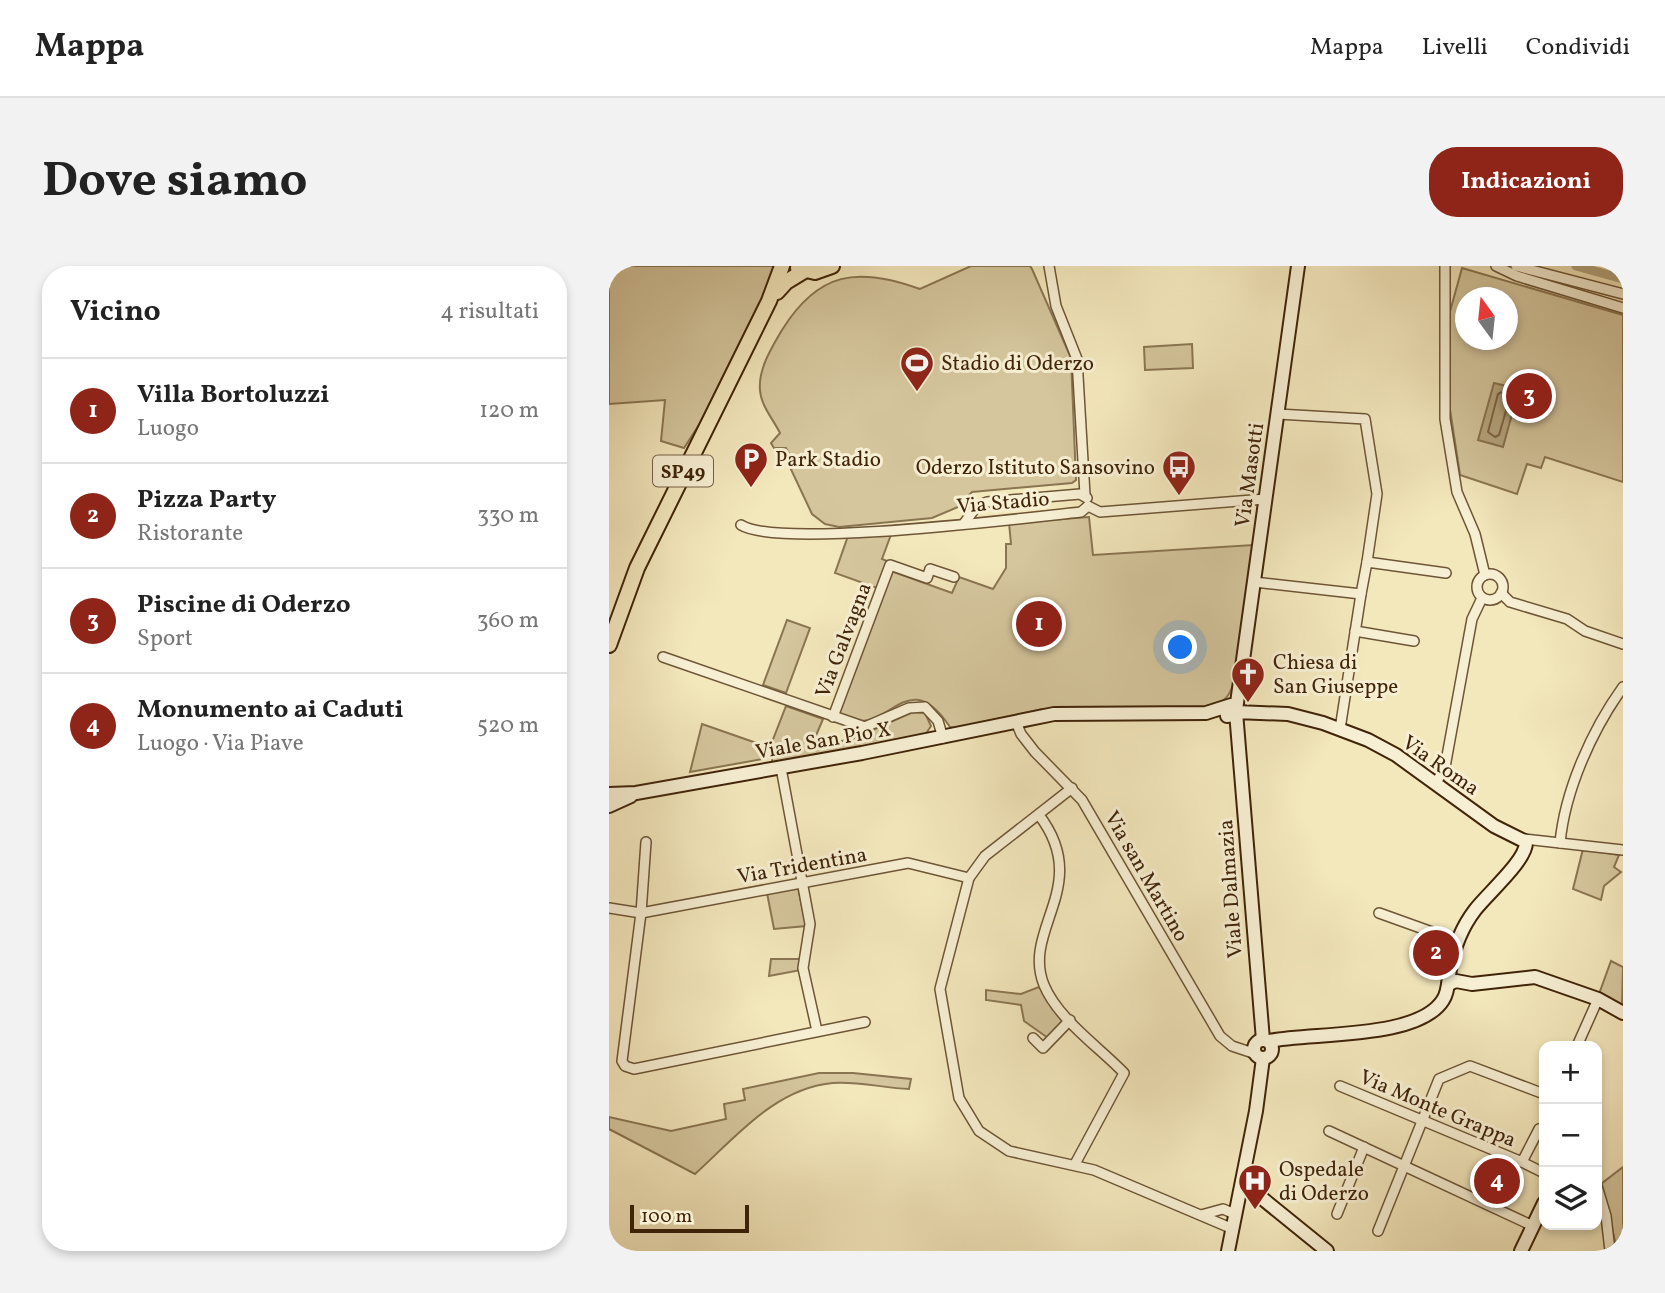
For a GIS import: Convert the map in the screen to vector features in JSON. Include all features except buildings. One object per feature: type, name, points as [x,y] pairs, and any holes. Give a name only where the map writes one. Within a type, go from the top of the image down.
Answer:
[{"type":"main road","name":"SP49","points":[[609,645],[637,568],[769,301],[782,266]]},
{"type":"main road","name":"SP49","points":[[769,301],[799,268],[815,272],[832,266]]},
{"type":"street","points":[[1049,266],[1056,306],[1077,359],[1085,509]]},
{"type":"street","name":"Via Masotti","points":[[1230,711],[1238,689],[1298,266]]},
{"type":"street","points":[[1445,266],[1445,419],[1457,492],[1475,534],[1485,575]]},
{"type":"street","points":[[1496,266],[1598,304],[1623,308]]},
{"type":"street","points":[[1516,266],[1623,294]]},
{"type":"street","points":[[1520,277],[1527,269]]},
{"type":"street","points":[[1598,304],[1603,288]]},
{"type":"street","points":[[1277,414],[1365,419],[1377,494],[1340,729]]},
{"type":"street","points":[[965,522],[977,506],[990,502],[1085,495]]},
{"type":"street","name":"Via Stadio","points":[[741,526],[771,532],[811,534],[991,520],[1085,509],[1100,512],[1265,499]]},
{"type":"street","points":[[990,502],[985,509],[991,520]]},
{"type":"street","points":[[1367,562],[1446,573]]},
{"type":"street","name":"Via Galvagna","points":[[833,717],[890,565],[927,578],[930,569],[954,577]]},
{"type":"street","points":[[1485,575],[1499,578],[1501,593],[1510,602],[1567,619],[1584,631],[1623,644]]},
{"type":"street","points":[[1485,575],[1477,584],[1477,592],[1482,598],[1495,599],[1501,593]]},
{"type":"street","points":[[1254,582],[1361,594]]},
{"type":"street","points":[[1436,783],[1445,767],[1472,619],[1482,598]]},
{"type":"street","points":[[1355,631],[1414,641]]},
{"type":"street","points":[[663,657],[865,727],[909,708],[925,707],[938,721],[943,738]]},
{"type":"street","points":[[1560,843],[1573,785],[1590,747],[1623,687]]},
{"type":"street","name":"Via Roma","points":[[1016,722],[1054,714],[1230,711],[1289,715],[1368,740],[1436,783],[1494,826],[1524,839],[1623,850]]},
{"type":"street","name":"Viale Dalmazia","points":[[1228,1251],[1241,1182],[1258,1048],[1237,735],[1230,711]]},
{"type":"street","name":"Viale San Pio X","points":[[609,794],[636,793],[781,768],[1016,722]]},
{"type":"street","name":"Via san Martino","points":[[1016,722],[1021,734],[1082,800],[1220,1036],[1232,1046],[1258,1048]]},
{"type":"street","points":[[781,768],[810,924],[803,968],[817,1031]]},
{"type":"street","points":[[1072,789],[979,861],[969,878],[940,977],[959,1098],[979,1131],[1000,1146],[1019,1154],[1075,1164],[1233,1229]]},
{"type":"street","name":"Viale San Pio X","points":[[609,806],[636,793]]},
{"type":"street","points":[[1039,815],[1052,835],[1061,863],[1059,887],[1040,954],[1041,975],[1050,996],[1070,1020],[1124,1073],[1075,1164]]},
{"type":"street","points":[[1524,839],[1527,846],[1524,856]]},
{"type":"street","points":[[646,842],[641,913],[621,1061],[625,1066],[634,1069],[865,1021]]},
{"type":"street","points":[[1258,1048],[1285,1037],[1364,1032],[1397,1025],[1437,1006],[1454,983],[1452,962],[1457,941],[1473,912],[1524,856],[1542,842]]},
{"type":"street","name":"Via Tridentina","points":[[609,908],[641,913],[908,863],[969,878]]},
{"type":"street","points":[[1379,914],[1457,941]]},
{"type":"street","points":[[1454,983],[1472,984],[1535,977],[1598,999],[1623,1013]]},
{"type":"street","points":[[1579,1041],[1598,999]]},
{"type":"street","points":[[1033,1038],[1043,1048],[1070,1020]]},
{"type":"street","points":[[1378,1231],[1439,1079],[1470,1066],[1539,1092]]},
{"type":"street","name":"Via Monte Grappa","points":[[1340,1086],[1539,1170]]},
{"type":"street","points":[[1329,1131],[1533,1226]]},
{"type":"street","points":[[1523,1162],[1539,1133]]},
{"type":"street","points":[[1337,1214],[1364,1147]]},
{"type":"street","points":[[1241,1182],[1327,1251]]},
{"type":"street","points":[[1602,1201],[1607,1216],[1610,1251]]},
{"type":"street","points":[[1199,1215],[1223,1209],[1235,1214]]},
{"type":"street","points":[[1521,1251],[1539,1213]]},
{"type":"shaded area","points":[[609,266],[782,266],[726,383],[684,448],[661,441],[665,400],[609,404]]},
{"type":"shaded area","name":"Stadio di Oderzo","points":[[971,266],[1030,266],[1032,269],[1071,358],[1076,480],[1072,483],[972,492],[958,507],[932,518],[839,527],[825,524],[812,514],[788,463],[791,458],[786,448],[774,448],[771,443],[780,433],[763,402],[760,382],[763,366],[774,344],[796,311],[825,285],[858,277],[877,278],[920,289]]},
{"type":"shaded area","points":[[1462,268],[1623,315],[1623,482],[1545,457],[1541,468],[1527,464],[1517,494],[1460,475],[1446,383],[1448,319],[1455,294],[1455,350],[1518,350],[1518,287],[1457,287]]},
{"type":"shaded area","points":[[1192,344],[1193,368],[1145,370],[1144,347]]},
{"type":"shaded area","points":[[1089,517],[1093,555],[1253,545],[1233,685],[1223,701],[1205,709],[1042,709],[956,728],[950,727],[934,708],[920,700],[908,701],[871,719],[856,721],[839,714],[891,571],[952,593],[959,577],[993,589],[1006,568],[1006,544],[1011,544],[1009,523]]},
{"type":"shaded area","points":[[892,532],[882,559],[887,561],[877,588],[835,573],[848,536]]},
{"type":"shaded area","points":[[787,620],[810,628],[786,693],[763,685]]},
{"type":"shaded area","points":[[786,706],[823,719],[815,738],[816,747],[855,738],[913,712],[925,713],[931,726],[925,735],[772,764],[772,742]]},
{"type":"shaded area","points":[[702,724],[765,746],[763,759],[690,772]]},
{"type":"shaded area","points":[[1583,849],[1619,855],[1614,867],[1621,872],[1604,886],[1601,900],[1573,889]]},
{"type":"shaded area","points":[[798,887],[806,926],[774,929],[767,893]]},
{"type":"shaded area","points":[[771,959],[800,959],[801,970],[769,976]]},
{"type":"shaded area","points":[[1611,961],[1623,967],[1622,1006],[1599,994]]},
{"type":"shaded area","points":[[1039,987],[1066,1019],[1048,1038],[1024,1021],[1021,1005],[986,1000],[986,990],[1021,994]]},
{"type":"shaded area","points":[[819,1073],[853,1073],[911,1079],[909,1089],[833,1083],[793,1094],[757,1117],[695,1174],[609,1129],[609,1117],[671,1131],[726,1119],[724,1104],[745,1100],[743,1089]]},
{"type":"shaded area","points":[[1623,1167],[1623,1249],[1616,1245],[1602,1183]]},
{"type":"water","points":[[1494,383],[1519,389],[1503,447],[1478,440]]},
{"type":"waterway","points":[[1576,266],[1623,279]]},
{"type":"place","name":"Stadio di Oderzo","points":[[917,393]]},
{"type":"place","name":"Piscine di Oderzo","points":[[1529,396]]},
{"type":"place","name":"Park Stadio","points":[[751,489]]},
{"type":"place","name":"Oderzo Istituto Sansovino","points":[[1179,497]]},
{"type":"place","name":"Villa Bortoluzzi","points":[[1039,624]]},
{"type":"place","name":"Chiesa di San Giuseppe","points":[[1248,704]]},
{"type":"place","name":"Pizza Party","points":[[1436,953]]},
{"type":"place","name":"Monumento ai Caduti","points":[[1497,1181]]},
{"type":"place","name":"Ospedale di Oderzo","points":[[1255,1211]]}]
